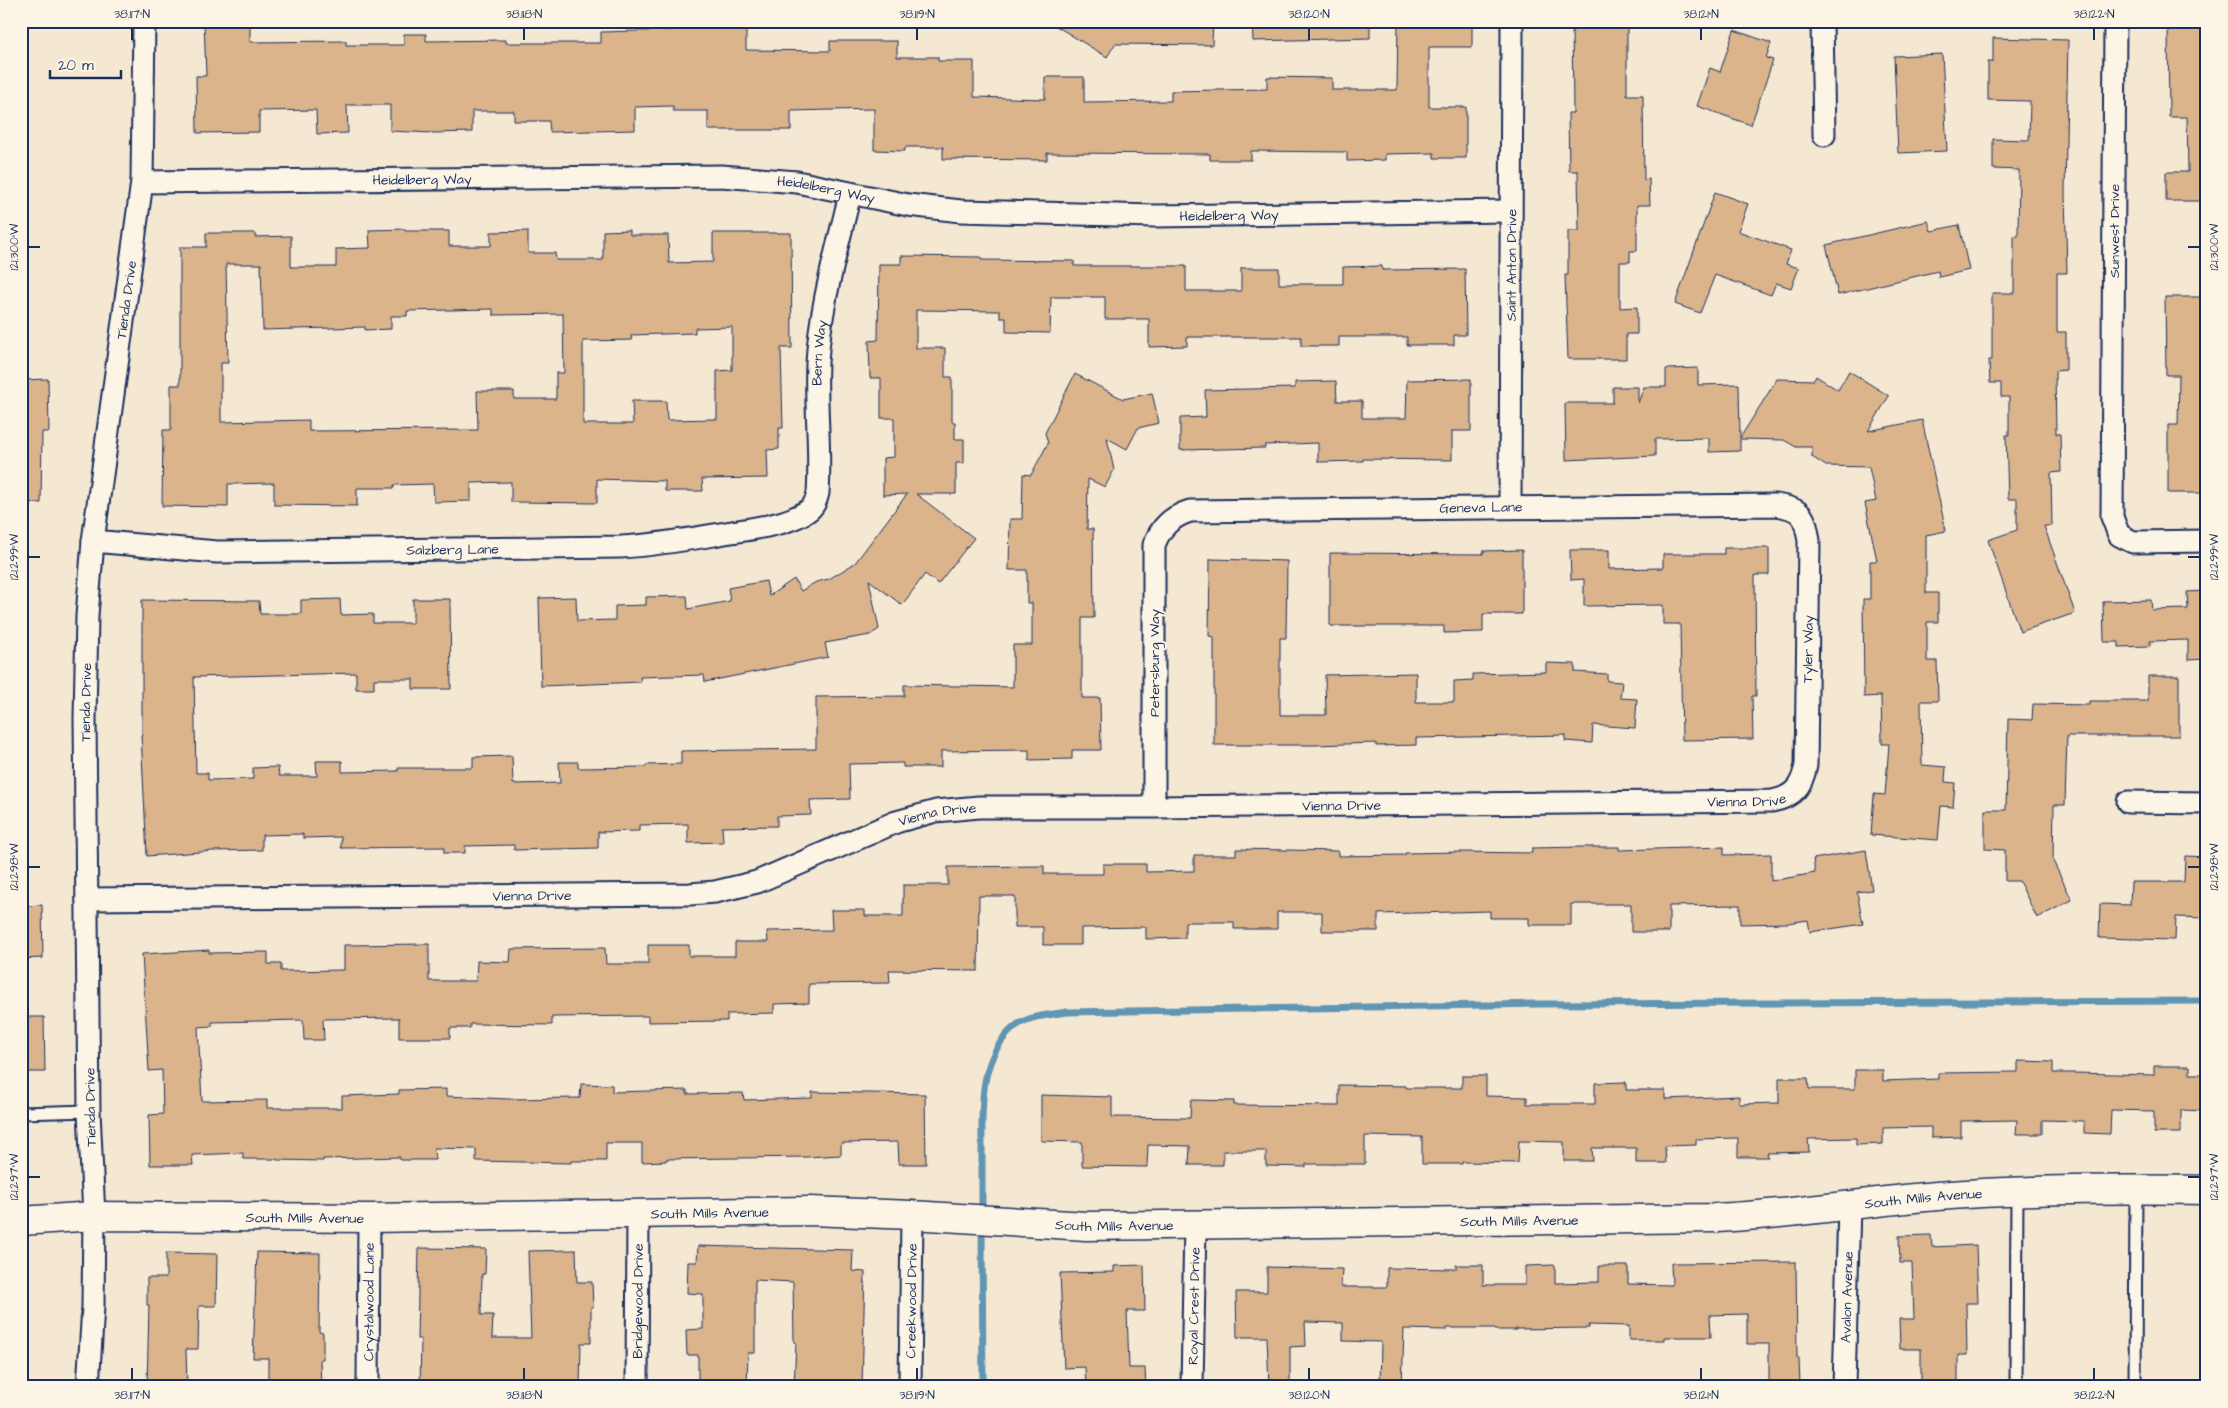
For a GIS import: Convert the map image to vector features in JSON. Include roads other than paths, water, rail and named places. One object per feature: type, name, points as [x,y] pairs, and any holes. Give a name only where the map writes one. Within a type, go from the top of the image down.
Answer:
[{"type":"street","name":"Tienda Drive","points":[[88,1387],[93,1306],[94,1216],[89,1111],[87,616],[93,541],[142,182],[144,21]]},
{"type":"street","name":"Saint Anton Drive","points":[[1510,507],[1512,21]]},
{"type":"street","points":[[1822,21],[1824,135]]},
{"type":"street","name":"Sunwest Drive","points":[[2115,21],[2112,517],[2119,534],[2133,542],[2207,541]]},
{"type":"street","name":"Heidelberg Way","points":[[142,182],[721,176],[797,182],[908,205],[988,212],[1155,216],[1510,211]]},
{"type":"street","name":"Bern Way","points":[[808,511],[816,503],[818,493],[817,364],[819,341],[850,194]]},
{"type":"street","name":"Geneva Lane","points":[[1166,523],[1180,514],[1190,511],[1776,505],[1790,507],[1798,511]]},
{"type":"street","name":"Salzberg Lane","points":[[93,541],[216,552],[621,547],[668,543],[764,526],[785,521],[808,511]]},
{"type":"street","name":"Tyler Way","points":[[1798,511],[1804,518],[1809,541],[1806,765],[1804,778],[1798,789]]},
{"type":"street","name":"Petersburg Way","points":[[1154,807],[1154,545],[1166,523]]},
{"type":"street","name":"Vienna Drive","points":[[88,899],[680,894],[715,892],[737,888],[772,877],[896,822],[936,811],[979,807],[1772,801],[1783,799],[1798,789]]},
{"type":"street","points":[[2128,802],[2207,803]]},
{"type":"street","name":"South Mills Avenue","points":[[21,1221],[94,1216],[369,1218],[810,1211],[912,1215],[1078,1226],[1714,1218],[1773,1215],[1910,1198],[2017,1192],[2136,1189],[2207,1190]]},
{"type":"street","name":"Avalon Avenue","points":[[1844,1387],[1849,1206]]},
{"type":"street","name":"Bridgewood Drive","points":[[637,1387],[638,1214]]},
{"type":"street","name":"Creekwood Drive","points":[[910,1387],[912,1215]]},
{"type":"street","name":"Crystalwood Lane","points":[[368,1387],[369,1218]]},
{"type":"street","name":"Royal Crest Drive","points":[[1192,1387],[1195,1224]]},
{"type":"lane","points":[[21,1113],[89,1111]]},
{"type":"lane","points":[[2135,1387],[2136,1189]]},
{"type":"lane","points":[[2016,1387],[2017,1192]]},
{"type":"waterway","points":[[982,1215],[982,1116],[984,1086],[988,1071],[1000,1043],[1010,1031],[1022,1022],[1044,1015],[1067,1012],[1540,1004],[2207,1001]]},
{"type":"waterway","points":[[982,1226],[983,1387]]}]
